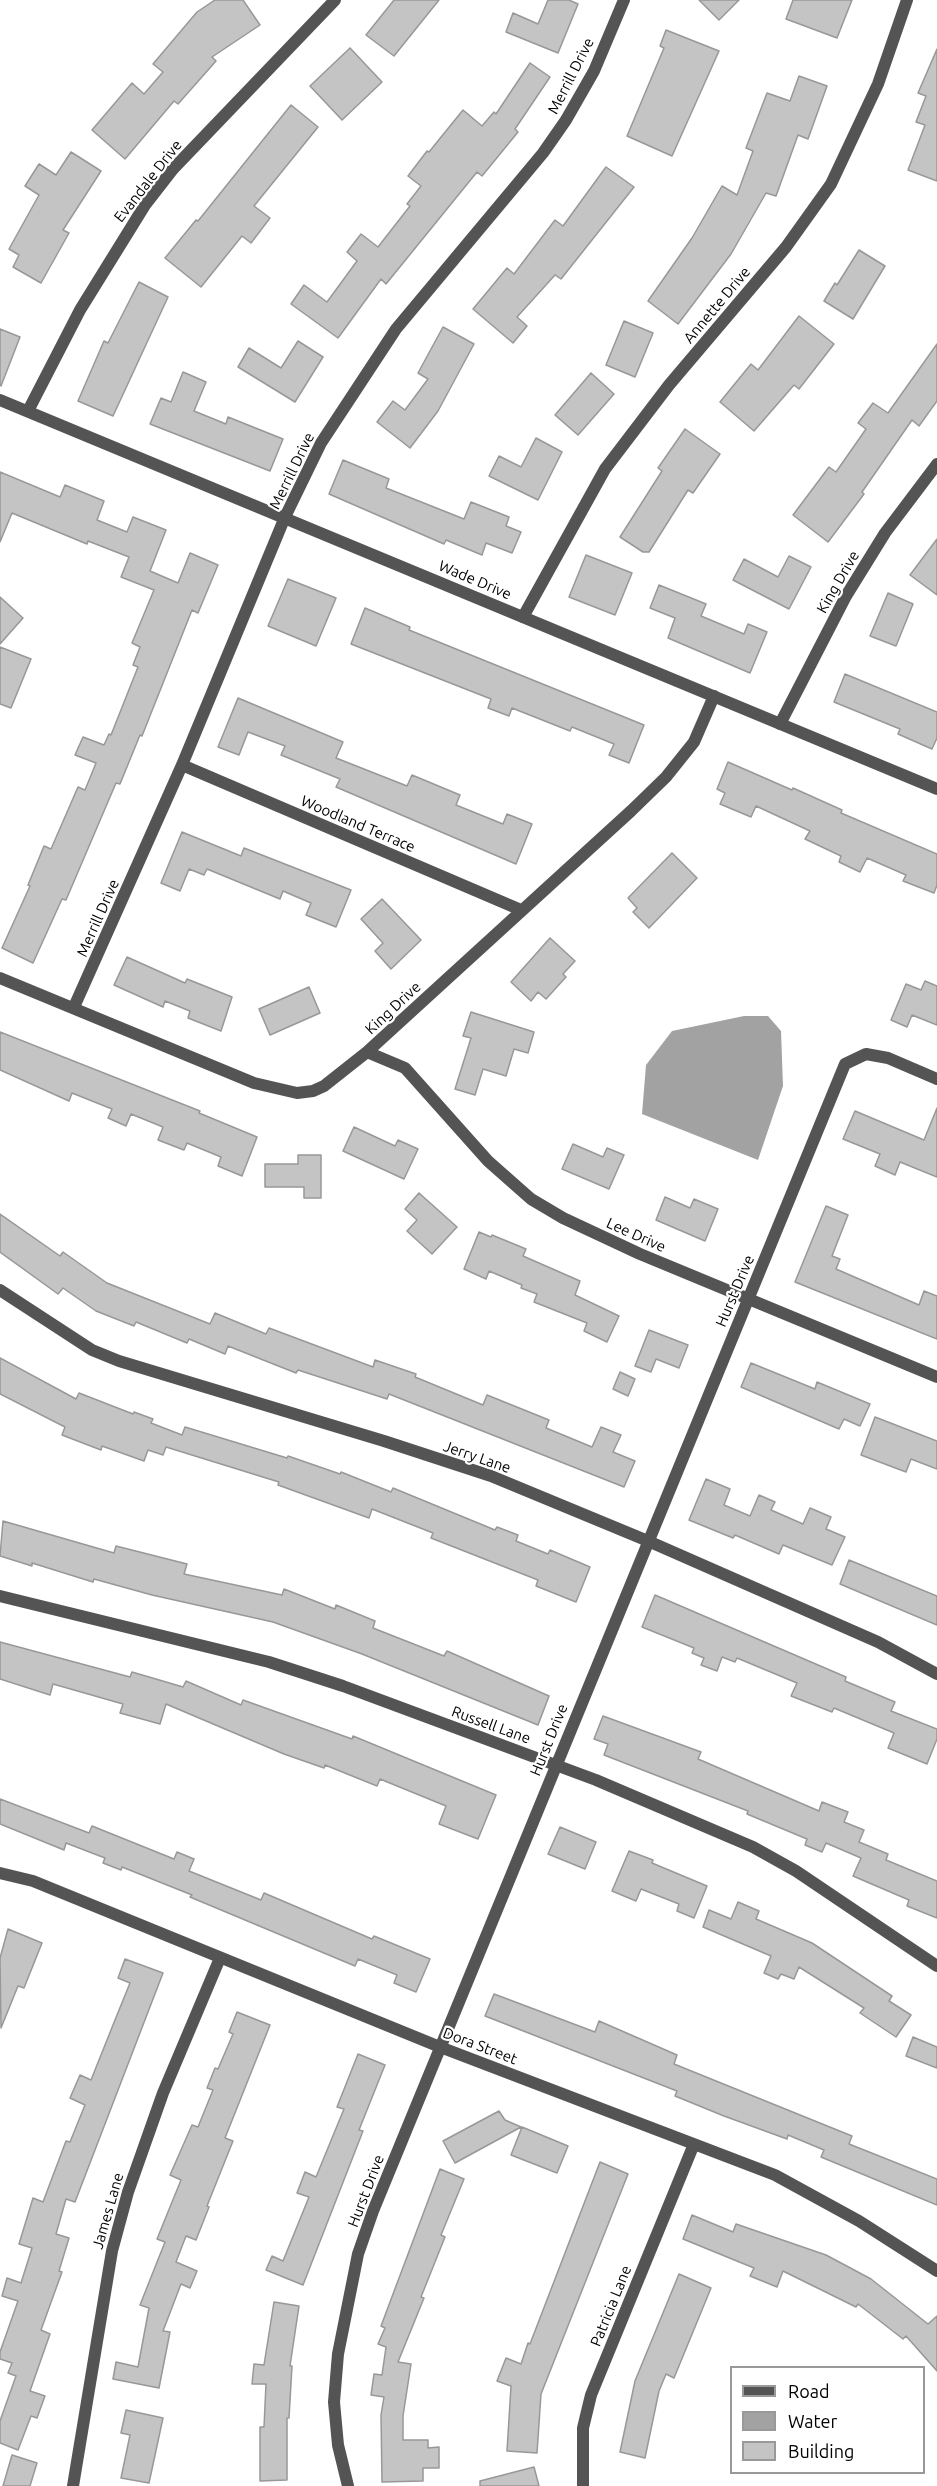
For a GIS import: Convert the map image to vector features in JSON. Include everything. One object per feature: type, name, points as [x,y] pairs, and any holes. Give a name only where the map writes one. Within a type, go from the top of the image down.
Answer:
[{"type":"street","name":"Evandale Drive","points":[[28,411],[80,310],[145,205],[173,169],[335,0]]},
{"type":"street","name":"Merrill Drive","points":[[75,1007],[182,765],[285,517],[321,443],[396,329],[543,153],[567,120],[594,70],[624,0]]},
{"type":"street","name":"Annette Drive","points":[[523,616],[605,470],[669,385],[786,247],[831,184],[878,84],[907,0]]},
{"type":"street","name":"Wade Drive","points":[[0,400],[937,789]]},
{"type":"street","name":"King Drive","points":[[780,724],[846,596],[885,533],[937,464]]},
{"type":"street","name":"King Drive","points":[[0,978],[75,1007],[254,1083],[297,1093],[313,1091],[324,1086],[368,1052],[666,777],[694,741],[714,696]]},
{"type":"street","name":"Woodland Terrace","points":[[182,765],[521,910]]},
{"type":"street","name":"Lee Drive","points":[[368,1052],[405,1068],[488,1161],[531,1199],[592,1232],[937,1377]]},
{"type":"street","name":"Hurst Drive","points":[[348,2486],[339,2445],[334,2403],[338,2354],[358,2254],[372,2211],[846,1064],[866,1054],[888,1058],[937,1079]]},
{"type":"street","name":"Jerry Lane","points":[[0,1290],[92,1350],[118,1361],[384,1441],[491,1476],[648,1541],[878,1642],[937,1674]]},
{"type":"street","name":"Russell Lane","points":[[0,1596],[269,1662],[343,1686],[555,1765],[753,1846],[796,1871],[937,1966]]},
{"type":"street","name":"Dora Street","points":[[0,1872],[33,1881],[440,2047],[775,2175],[859,2221],[937,2271]]},
{"type":"street","name":"James Lane","points":[[73,2486],[112,2251],[128,2192],[163,2093],[220,1958]]},
{"type":"street","name":"Patricia Lane","points":[[583,2486],[583,2428],[591,2394],[694,2144]]},
{"type":"water","points":[[744,1016],[768,1016],[781,1031],[783,1086],[758,1160],[642,1114],[646,1065],[672,1031]]},
{"type":"building","points":[[215,0],[243,0],[260,25],[212,57],[216,61],[178,104],[174,101],[125,159],[92,130],[132,83],[144,94],[163,72],[153,64],[197,12]]},
{"type":"building","points":[[394,0],[439,0],[394,56],[366,35]]},
{"type":"building","points":[[548,0],[569,0],[578,4],[558,53],[506,32],[513,13],[538,24]]},
{"type":"building","points":[[699,0],[739,0],[719,20]]},
{"type":"building","points":[[793,0],[852,0],[837,38],[786,19]]},
{"type":"building","points":[[666,30],[719,51],[672,156],[627,136],[664,48],[660,46]]},
{"type":"building","points":[[350,48],[382,82],[342,120],[310,86]]},
{"type":"building","points":[[937,49],[937,181],[908,170],[925,125],[916,122],[926,96],[918,93]]},
{"type":"building","points":[[530,63],[550,77],[515,129],[518,132],[482,176],[477,172],[386,284],[381,279],[338,338],[291,304],[304,285],[327,302],[357,261],[347,252],[361,234],[378,247],[410,206],[407,204],[421,186],[408,176],[427,151],[429,152],[463,110],[482,126],[494,112],[496,114]]},
{"type":"building","points":[[799,76],[827,86],[808,139],[798,135],[776,196],[766,193],[731,254],[678,324],[648,301],[692,238],[722,186],[737,195],[753,151],[746,148],[767,93],[790,101]]},
{"type":"building","points":[[291,105],[318,127],[254,206],[270,218],[251,243],[242,236],[201,287],[165,258],[196,220],[198,221]]},
{"type":"building","points":[[71,152],[101,171],[63,230],[69,233],[41,283],[13,267],[19,255],[9,249],[39,195],[25,186],[39,164],[56,175]]},
{"type":"building","points":[[606,167],[634,187],[561,279],[555,275],[517,317],[527,326],[513,343],[473,309],[507,268],[514,274],[555,220],[563,226]]},
{"type":"building","points":[[859,250],[885,266],[853,319],[824,301]]},
{"type":"building","points":[[139,282],[168,297],[113,416],[78,401],[104,341],[108,343]]},
{"type":"building","points":[[799,316],[834,344],[799,389],[794,385],[754,431],[720,402],[751,364],[758,370]]},
{"type":"building","points":[[624,321],[653,333],[635,377],[606,365]]},
{"type":"building","points":[[443,327],[474,344],[438,411],[410,448],[377,422],[393,401],[405,410],[428,379],[418,373]]},
{"type":"building","points":[[0,329],[20,337],[1,386],[0,385]]},
{"type":"building","points":[[298,341],[323,357],[295,402],[238,367],[249,348],[281,368]]},
{"type":"building","points":[[937,344],[937,401],[919,426],[912,420],[862,492],[864,494],[828,542],[793,515],[829,467],[836,472],[866,429],[858,423],[873,403],[888,413]]},
{"type":"building","points":[[183,372],[206,382],[194,411],[226,424],[228,417],[283,439],[270,471],[150,424],[161,398],[171,402]]},
{"type":"building","points":[[591,373],[614,394],[578,435],[555,415]]},
{"type":"building","points":[[685,429],[720,454],[693,493],[688,490],[649,552],[643,552],[620,537],[662,471],[658,468]]},
{"type":"building","points":[[536,438],[562,452],[538,500],[489,476],[499,456],[521,467]]},
{"type":"building","points":[[343,460],[389,479],[386,488],[464,519],[471,502],[509,517],[506,526],[521,532],[512,553],[486,543],[482,555],[446,540],[444,544],[329,494]]},
{"type":"building","points":[[0,472],[60,497],[65,485],[104,501],[97,520],[127,532],[133,517],[166,530],[150,571],[178,583],[190,553],[218,565],[198,613],[192,610],[142,736],[140,735],[120,784],[116,783],[66,900],[62,899],[33,963],[2,948],[30,886],[28,885],[44,846],[51,849],[78,787],[85,790],[96,763],[75,755],[83,737],[104,745],[109,734],[111,735],[138,667],[133,665],[140,647],[132,643],[154,590],[121,577],[129,557],[88,541],[87,544],[12,513],[0,542]]},
{"type":"building","points":[[937,539],[937,595],[910,575]]},
{"type":"building","points":[[586,555],[632,573],[615,615],[569,597]]},
{"type":"building","points":[[789,556],[811,567],[789,609],[733,580],[744,559],[778,577]]},
{"type":"building","points":[[288,579],[336,598],[316,646],[268,626]]},
{"type":"building","points":[[659,585],[706,604],[701,616],[744,634],[748,624],[767,632],[750,673],[668,638],[675,618],[650,608]]},
{"type":"building","points":[[888,593],[913,604],[896,646],[870,636]]},
{"type":"building","points":[[0,597],[23,618],[0,644]]},
{"type":"building","points":[[365,608],[410,627],[409,630],[644,725],[629,763],[609,755],[614,744],[572,727],[570,731],[512,708],[509,716],[488,708],[491,699],[351,644]]},
{"type":"building","points":[[0,647],[31,659],[11,708],[0,704]]},
{"type":"building","points":[[845,674],[937,712],[937,738],[932,749],[898,734],[900,729],[834,702]]},
{"type":"building","points":[[238,698],[343,742],[336,758],[407,786],[412,775],[460,795],[456,805],[503,824],[507,814],[532,824],[516,864],[336,787],[340,779],[281,755],[285,746],[248,732],[239,755],[218,747]]},
{"type":"building","points":[[728,762],[792,790],[793,788],[842,810],[841,813],[937,854],[937,885],[934,893],[903,881],[906,875],[867,858],[860,872],[839,862],[841,856],[805,839],[810,831],[756,806],[751,817],[720,804],[725,793],[717,789]]},
{"type":"building","points":[[182,832],[241,856],[244,848],[351,890],[336,927],[306,915],[311,903],[283,891],[280,899],[207,869],[204,875],[189,869],[180,891],[161,883]]},
{"type":"building","points":[[672,853],[697,878],[649,928],[633,912],[637,908],[628,898]]},
{"type":"building","points":[[382,899],[421,940],[391,969],[375,951],[383,943],[361,919]]},
{"type":"building","points":[[550,938],[575,961],[563,974],[566,977],[546,999],[538,992],[531,1001],[511,982]]},
{"type":"building","points":[[127,957],[185,983],[187,979],[232,997],[221,1031],[188,1018],[190,1011],[165,1001],[163,1007],[114,985]]},
{"type":"building","points":[[925,981],[937,986],[937,1025],[912,1015],[907,1027],[891,1020],[906,984],[921,990]]},
{"type":"building","points":[[309,987],[320,1013],[270,1035],[259,1009]]},
{"type":"building","points":[[471,1012],[534,1032],[528,1053],[514,1049],[506,1076],[483,1069],[475,1095],[455,1089],[471,1038],[463,1036]]},
{"type":"building","points":[[0,1032],[200,1111],[199,1113],[257,1137],[242,1176],[218,1166],[221,1157],[187,1143],[184,1150],[158,1140],[163,1127],[131,1114],[126,1126],[108,1118],[112,1109],[72,1093],[69,1101],[0,1070]]},
{"type":"building","points":[[937,1108],[937,1177],[900,1162],[895,1175],[875,1166],[880,1154],[843,1139],[855,1111],[924,1140]]},
{"type":"building","points":[[354,1127],[395,1146],[398,1140],[418,1149],[404,1179],[343,1151]]},
{"type":"building","points":[[573,1144],[603,1157],[607,1148],[624,1155],[609,1189],[562,1169]]},
{"type":"building","points":[[298,1155],[321,1155],[321,1198],[304,1198],[304,1187],[265,1187],[265,1164],[298,1164]]},
{"type":"building","points":[[419,1193],[457,1227],[432,1254],[407,1231],[417,1220],[405,1209]]},
{"type":"building","points":[[665,1197],[690,1208],[694,1199],[718,1209],[705,1241],[656,1220]]},
{"type":"building","points":[[826,1206],[848,1215],[832,1256],[840,1259],[836,1269],[919,1305],[924,1291],[937,1296],[937,1339],[795,1282]]},
{"type":"building","points":[[0,1214],[60,1256],[63,1252],[107,1283],[210,1324],[215,1313],[266,1334],[269,1328],[373,1367],[375,1360],[416,1374],[415,1377],[483,1405],[487,1395],[549,1420],[546,1428],[592,1447],[601,1427],[621,1435],[613,1452],[635,1461],[624,1487],[389,1394],[387,1399],[298,1370],[296,1373],[228,1346],[225,1354],[189,1339],[187,1343],[136,1322],[134,1326],[96,1311],[63,1288],[58,1294],[0,1252]]},
{"type":"building","points":[[479,1232],[526,1249],[523,1256],[580,1281],[575,1295],[619,1316],[607,1342],[584,1331],[587,1323],[534,1302],[537,1294],[521,1288],[522,1285],[489,1271],[486,1279],[464,1269]]},
{"type":"building","points":[[649,1330],[688,1345],[679,1368],[656,1359],[651,1372],[635,1366]]},
{"type":"building","points":[[0,1358],[76,1399],[79,1393],[133,1414],[134,1412],[153,1419],[151,1423],[182,1435],[185,1427],[287,1458],[288,1456],[340,1474],[341,1472],[391,1492],[393,1488],[495,1530],[497,1527],[518,1535],[516,1541],[548,1554],[550,1550],[590,1567],[576,1602],[536,1586],[538,1580],[431,1538],[433,1533],[372,1509],[369,1518],[278,1485],[279,1482],[166,1447],[163,1455],[148,1450],[144,1461],[102,1446],[101,1450],[62,1435],[65,1427],[0,1394]]},
{"type":"building","points":[[751,1363],[815,1389],[817,1382],[870,1404],[860,1426],[844,1419],[839,1429],[741,1387]]},
{"type":"building","points":[[620,1372],[635,1379],[628,1396],[613,1389]]},
{"type":"building","points":[[875,1417],[937,1441],[937,1469],[911,1459],[906,1472],[861,1455]]},
{"type":"building","points":[[706,1479],[730,1489],[724,1505],[750,1516],[759,1495],[775,1502],[771,1510],[803,1524],[810,1508],[831,1517],[826,1529],[845,1537],[832,1565],[783,1545],[779,1554],[735,1535],[733,1538],[689,1520]]},
{"type":"building","points":[[3,1521],[114,1553],[116,1546],[187,1564],[184,1574],[282,1595],[284,1589],[335,1609],[336,1605],[375,1621],[373,1628],[444,1656],[447,1651],[549,1696],[538,1725],[362,1654],[273,1622],[152,1595],[94,1579],[93,1582],[32,1563],[32,1566],[0,1556]]},
{"type":"building","points":[[849,1560],[937,1596],[937,1625],[840,1584]]},
{"type":"building","points":[[655,1595],[846,1677],[845,1681],[895,1702],[891,1711],[937,1729],[937,1739],[927,1764],[888,1748],[894,1733],[834,1708],[832,1712],[791,1696],[797,1683],[737,1658],[735,1662],[722,1657],[717,1671],[701,1665],[704,1658],[692,1653],[694,1648],[642,1627]]},
{"type":"building","points":[[0,1642],[130,1677],[132,1672],[183,1687],[186,1681],[241,1705],[243,1700],[352,1739],[353,1736],[496,1795],[478,1839],[439,1824],[446,1806],[380,1779],[377,1786],[325,1765],[324,1768],[284,1754],[166,1704],[160,1724],[120,1713],[123,1704],[53,1684],[50,1695],[0,1679]]},
{"type":"building","points":[[603,1716],[701,1752],[698,1759],[819,1811],[822,1802],[848,1812],[844,1822],[864,1830],[859,1842],[888,1854],[886,1860],[937,1881],[937,1918],[907,1906],[909,1900],[853,1876],[861,1858],[826,1843],[822,1852],[805,1845],[807,1839],[747,1814],[748,1811],[604,1755],[608,1744],[594,1739]]},
{"type":"building","points":[[0,1799],[89,1833],[92,1826],[174,1859],[177,1852],[194,1859],[189,1871],[261,1900],[264,1893],[372,1939],[374,1936],[430,1959],[416,1992],[394,1983],[397,1975],[358,1959],[355,1966],[190,1897],[192,1895],[122,1867],[121,1870],[103,1863],[105,1858],[66,1843],[64,1850],[0,1824]]},
{"type":"building","points":[[560,1827],[596,1842],[585,1869],[548,1854]]},
{"type":"building","points":[[629,1851],[707,1886],[694,1918],[677,1911],[679,1904],[641,1889],[636,1901],[612,1891]]},
{"type":"building","points":[[738,1902],[759,1911],[756,1919],[812,1943],[892,1996],[889,2001],[911,2015],[896,2037],[860,2013],[864,2008],[799,1967],[794,1979],[781,1974],[778,1979],[764,1973],[771,1956],[703,1927],[709,1910],[731,1919]]},
{"type":"building","points":[[8,1929],[42,1943],[24,1988],[18,1986],[1,2028],[0,1958]]},
{"type":"building","points":[[125,1959],[163,1973],[75,2202],[66,2199],[56,2234],[69,2238],[59,2271],[62,2272],[41,2330],[50,2334],[30,2391],[45,2396],[37,2418],[31,2416],[18,2450],[0,2443],[0,2421],[16,2376],[8,2373],[12,2363],[0,2359],[0,2352],[18,2301],[2,2296],[7,2278],[21,2283],[32,2248],[19,2244],[33,2198],[43,2202],[66,2141],[70,2142],[85,2105],[70,2098],[80,2075],[91,2080],[130,1983],[118,1978]]},
{"type":"building","points":[[494,1994],[595,2032],[599,2021],[677,2055],[674,2064],[852,2136],[849,2144],[937,2179],[937,2205],[821,2157],[824,2150],[788,2135],[787,2139],[724,2116],[675,2096],[677,2091],[485,2016]]},
{"type":"building","points":[[237,2012],[270,2025],[225,2138],[233,2141],[196,2240],[186,2236],[176,2262],[197,2271],[190,2288],[181,2284],[163,2331],[170,2332],[159,2388],[113,2379],[116,2362],[138,2367],[149,2308],[140,2305],[165,2242],[157,2239],[181,2180],[170,2175],[192,2125],[198,2127],[213,2090],[207,2088],[233,2034],[229,2032]]},
{"type":"building","points":[[913,2037],[937,2047],[937,2068],[906,2056]]},
{"type":"building","points":[[358,2054],[385,2065],[359,2130],[363,2131],[303,2285],[266,2270],[272,2256],[283,2261],[309,2197],[297,2193],[305,2172],[316,2177],[344,2109],[337,2107]]},
{"type":"building","points":[[499,2111],[505,2120],[521,2127],[455,2163],[443,2141]]},
{"type":"building","points":[[522,2127],[568,2146],[557,2173],[511,2155]]},
{"type":"building","points":[[600,2162],[628,2174],[541,2394],[537,2453],[507,2451],[511,2386],[497,2381],[506,2358],[521,2364]]},
{"type":"building","points":[[440,2169],[464,2179],[441,2235],[445,2237],[421,2297],[424,2298],[398,2362],[411,2364],[403,2416],[403,2440],[428,2440],[428,2448],[439,2447],[439,2468],[423,2468],[423,2481],[382,2482],[381,2415],[384,2397],[371,2395],[374,2374],[382,2375],[386,2347],[378,2344],[385,2328],[381,2326]]},
{"type":"building","points":[[692,2215],[733,2232],[736,2224],[826,2255],[871,2279],[928,2324],[937,2316],[937,2371],[906,2336],[903,2339],[858,2304],[856,2307],[783,2271],[777,2287],[750,2276],[754,2268],[683,2239]]},
{"type":"building","points":[[679,2274],[711,2288],[674,2378],[666,2374],[659,2391],[645,2458],[620,2452],[635,2381]]},
{"type":"building","points":[[274,2302],[299,2306],[290,2366],[292,2366],[289,2418],[287,2418],[287,2480],[260,2481],[260,2427],[264,2427],[266,2384],[252,2384],[254,2364],[264,2365]]},
{"type":"building","points":[[126,2410],[163,2418],[149,2483],[121,2478],[130,2435],[121,2433]]},
{"type":"building","points":[[12,2455],[37,2463],[30,2486],[3,2486]]},
{"type":"building","points":[[534,2467],[539,2486],[480,2486],[480,2481]]}]
